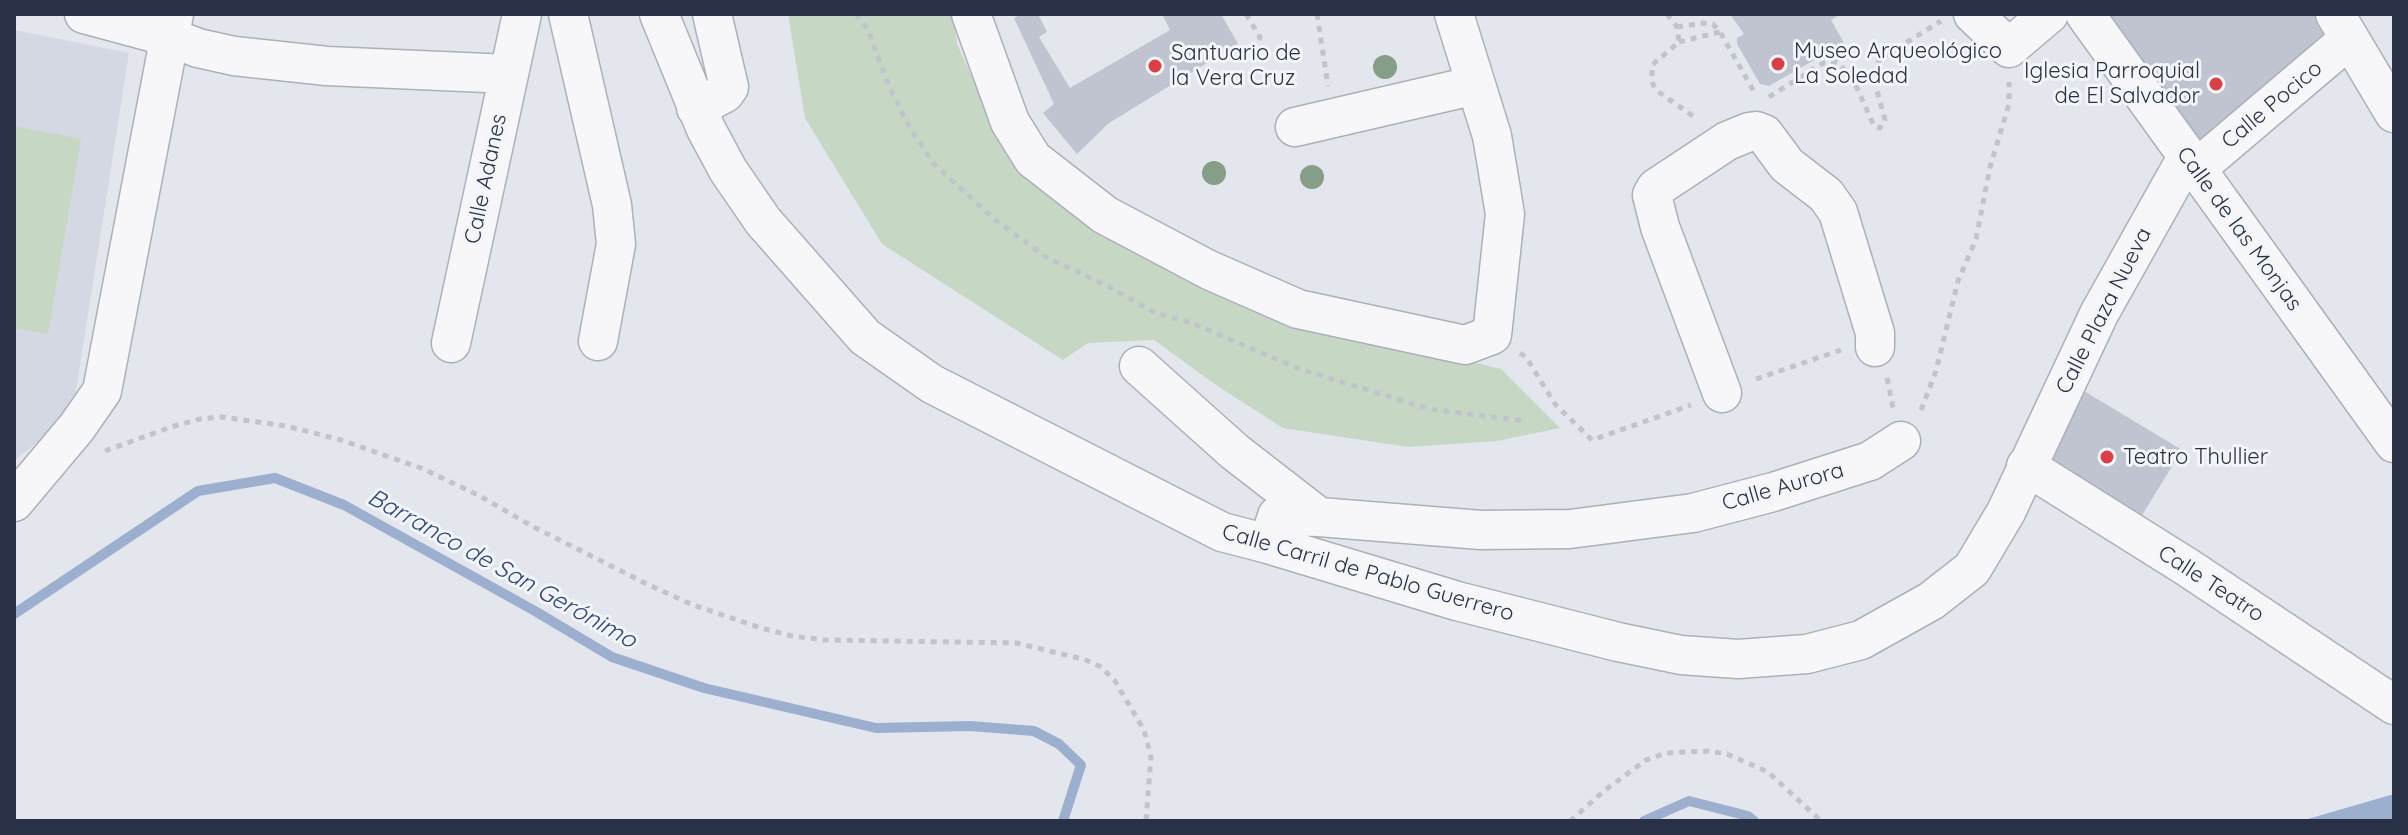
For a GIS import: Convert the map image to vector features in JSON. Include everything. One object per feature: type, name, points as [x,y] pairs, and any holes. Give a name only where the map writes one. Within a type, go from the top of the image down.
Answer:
[{"type":"street","points":[[84,14],[171,25],[198,48],[281,62],[509,74]]},
{"type":"street","name":"Calle Adanes","points":[[451,343],[522,14]]},
{"type":"street","points":[[568,14],[612,205],[616,244],[598,341]]},
{"type":"street","name":"Calle Carril de Pablo Guerrero","points":[[659,14],[696,108],[728,170],[763,221],[865,337],[932,384],[1222,532],[1457,601],[1618,642],[1681,655],[1738,659],[1807,654],[1861,640],[1931,601],[1972,569],[2006,512],[2026,466]]},
{"type":"street","points":[[696,108],[725,93],[729,87],[712,14]]},
{"type":"street","points":[[971,14],[1010,122],[1033,159],[1105,215],[1209,270],[1298,309],[1465,345],[1492,335],[1505,214],[1492,136],[1454,14]]},
{"type":"street","points":[[1973,14],[2009,48],[2049,14]]},
{"type":"street","name":"Calle de las Monjas","points":[[2085,14],[2394,443]]},
{"type":"street","points":[[14,502],[77,427],[102,391],[171,25]]},
{"type":"street","points":[[2342,27],[2394,113]]},
{"type":"street","name":"Calle Pocico","points":[[2191,163],[2342,27]]},
{"type":"street","points":[[1295,127],[1476,85]]},
{"type":"street","points":[[1722,393],[1660,227],[1652,195],[1656,188],[1727,141],[1749,132],[1764,134],[1787,165],[1826,195],[1838,212],[1875,333],[1875,347]]},
{"type":"street","name":"Calle Plaza Nueva","points":[[2026,466],[2099,314],[2191,163]]},
{"type":"street","points":[[1139,366],[1235,452],[1319,517]]},
{"type":"street","name":"Calle Aurora","points":[[1268,544],[1277,516],[1481,530],[1570,529],[1693,513],[1773,492],[1870,461],[1901,441]]},
{"type":"street","name":"Calle Teatro","points":[[2026,466],[2187,567],[2394,705]]},
{"type":"path","points":[[1246,14],[1260,37],[1255,52]]},
{"type":"path","points":[[1317,14],[1334,118]]},
{"type":"path","points":[[1667,14],[1677,27],[1679,42]]},
{"type":"path","points":[[1677,27],[1713,24],[1760,102],[1823,63],[1833,61],[1844,67],[1853,79],[1874,126],[1880,128],[1885,120],[1873,76],[1874,68],[1880,59],[1952,14]]},
{"type":"path","points":[[1720,32],[1679,42],[1652,65],[1652,82],[1656,90],[1727,141]]},
{"type":"path","points":[[1901,441],[1918,418],[1936,371],[1958,281],[1976,239],[1990,167],[2009,104],[2009,48]]},
{"type":"path","points":[[98,454],[200,419],[222,417],[286,426],[355,444],[421,468],[649,585],[693,605],[761,628],[824,640],[1017,643],[1086,660],[1101,667],[1115,681],[1144,730],[1151,757],[1146,821]]},
{"type":"path","points":[[1570,821],[1646,760],[1666,753],[1707,751],[1727,754],[1768,772],[1821,821]]},
{"type":"shaded area","points":[[14,30],[129,53],[75,397],[56,427],[14,461]]},
{"type":"green space","points":[[788,14],[954,14],[957,44],[1005,150],[1083,213],[1398,344],[1501,369],[1560,428],[1497,441],[1408,447],[1283,428],[1154,340],[1088,343],[1063,360],[882,244],[805,118]]},
{"type":"green space","points":[[14,126],[81,139],[48,334],[14,328]]},
{"type":"water","points":[[2394,794],[2394,821],[2301,821]]},
{"type":"building","name":"Santuario de la Vera Cruz","points":[[1022,14],[1038,14],[1047,32],[1039,37],[1070,88],[1170,30],[1162,14],[1221,14],[1238,44],[1109,123],[1077,154],[1043,113],[1054,104],[1014,18]]},
{"type":"building","name":"Museo Arqueológico La Soledad","points":[[1730,14],[1841,14],[1831,20],[1844,43],[1769,86],[1760,84],[1737,44],[1737,38],[1744,34]]},
{"type":"building","name":"Iglesia Parroquial de El Salvador","points":[[2089,14],[2324,14],[2329,20],[2320,28],[2329,40],[2200,154]]},
{"type":"building","name":"Teatro Thullier","points":[[2079,388],[2182,450],[2136,525],[2032,463]]},
{"type":"waterway","name":"Barranco de San Gerónimo","points":[[14,614],[198,491],[275,478],[344,505],[612,657],[704,688],[876,728],[970,726],[1034,731],[1059,744],[1081,765],[1063,821]]},
{"type":"waterway","name":"Barranco de San Gerónimo","points":[[1644,821],[1689,801],[1748,816],[1754,821]]},
{"type":"place","name":"Museo Arqueológico La Soledad","points":[[1778,64]]},
{"type":"place","name":"Santuario de la Vera Cruz","points":[[1155,66]]},
{"type":"place","name":"Iglesia Parroquial de El Salvador","points":[[2216,84]]},
{"type":"place","name":"Teatro Thullier","points":[[2107,457]]}]
